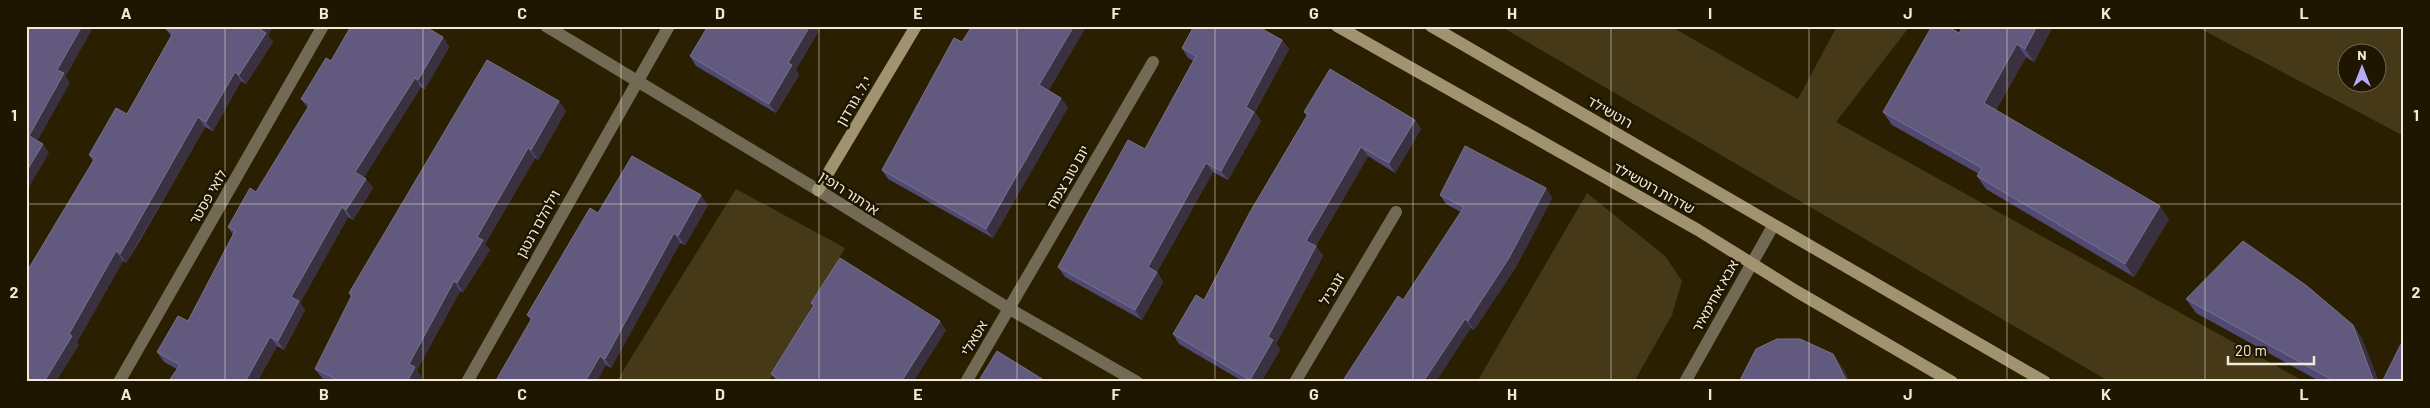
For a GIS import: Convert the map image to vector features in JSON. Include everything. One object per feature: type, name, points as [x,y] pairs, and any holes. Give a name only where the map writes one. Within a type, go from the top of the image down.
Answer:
[{"type":"street","name":"לואי פסטר","points":[[119,382],[324,26]]},
{"type":"street","name":"ארתור רופין","points":[[546,26],[818,190],[1008,308],[1138,382]]},
{"type":"street","name":"וילהלם רנטגן","points":[[467,382],[668,26]]},
{"type":"street","name":"י.ל. גורדון","points":[[818,190],[916,26]]},
{"type":"street","name":"שדרות רוטשילד","points":[[1337,26],[1689,225],[1952,382]]},
{"type":"street","name":"רוטשילד","points":[[1431,26],[1720,192],[1773,226]]},
{"type":"street","name":"יום טוב צמח","points":[[1008,308],[1153,62]]},
{"type":"street","name":"זנגביל","points":[[1295,382],[1396,212]]},
{"type":"street","name":"אבא אחימאיר","points":[[1685,382],[1750,263],[1773,226]]},
{"type":"street","points":[[1773,226],[2045,382]]},
{"type":"street","name":"אטאלי","points":[[966,382],[1008,308]]},
{"type":"shaded area","points":[[1500,26],[1670,26],[1798,99],[1837,26],[1910,26],[1836,122],[2305,382],[2110,382]]},
{"type":"shaded area","points":[[2195,26],[2404,26],[2404,136]]},
{"type":"shaded area","points":[[736,189],[845,248],[769,382],[616,382]]},
{"type":"shaded area","points":[[1587,193],[1665,256],[1682,281],[1672,315],[1634,382],[1477,382]]},
{"type":"building","points":[[26,26],[82,26],[57,70],[64,73],[29,136],[43,144],[26,172]]},
{"type":"building","points":[[168,26],[262,26],[260,29],[266,33],[239,75],[235,72],[206,122],[198,117],[120,254],[116,251],[69,334],[72,336],[44,382],[26,382],[26,295],[31,288],[26,285],[26,273],[95,158],[89,155],[116,108],[127,114],[173,33],[166,29]]},
{"type":"building","points":[[351,26],[424,26],[443,37],[418,80],[415,78],[355,172],[366,179],[346,210],[342,207],[291,297],[299,301],[278,341],[270,337],[245,382],[168,382],[180,365],[157,352],[178,316],[188,321],[235,231],[228,227],[250,188],[256,192],[310,104],[301,99],[326,58],[331,61]]},
{"type":"building","points":[[708,26],[810,26],[788,63],[792,65],[769,104],[690,56]]},
{"type":"building","points":[[972,26],[1074,26],[1039,85],[1061,98],[986,229],[882,170],[954,38],[962,42]]},
{"type":"building","points":[[1194,26],[1257,26],[1282,40],[1246,107],[1254,112],[1221,171],[1206,163],[1148,267],[1157,272],[1135,310],[1058,267],[1128,140],[1145,149],[1196,56],[1182,48]]},
{"type":"building","points":[[1932,26],[1947,26],[1959,33],[1963,26],[2037,26],[2025,49],[2017,44],[1984,103],[2160,206],[2125,264],[1977,176],[1982,168],[1883,112]]},
{"type":"building","points":[[487,60],[559,101],[531,150],[528,148],[477,237],[483,240],[457,283],[454,281],[409,364],[415,367],[407,382],[334,382],[336,379],[315,369],[352,295],[349,293]]},
{"type":"building","points":[[1330,69],[1415,120],[1389,163],[1361,147],[1306,241],[1316,246],[1268,337],[1273,340],[1250,380],[1173,334],[1196,295],[1204,300],[1250,212],[1308,114],[1304,112]]},
{"type":"building","points":[[1465,146],[1546,188],[1509,258],[1468,321],[1465,319],[1423,382],[1342,382],[1398,296],[1403,300],[1464,207],[1440,195]]},
{"type":"building","points":[[632,156],[701,195],[678,236],[674,233],[605,359],[600,356],[585,382],[495,382],[532,318],[527,315],[590,208],[598,213]]},
{"type":"building","points":[[2243,241],[2307,286],[2353,325],[2374,382],[2336,382],[2186,299]]},
{"type":"building","points":[[840,258],[940,321],[901,382],[784,382],[771,374],[814,305],[811,303]]},
{"type":"building","points":[[2404,338],[2404,382],[2382,382]]},
{"type":"building","points":[[1777,339],[1800,339],[1833,354],[1847,382],[1739,382],[1756,349]]},
{"type":"building","points":[[997,351],[1047,382],[978,382]]}]
